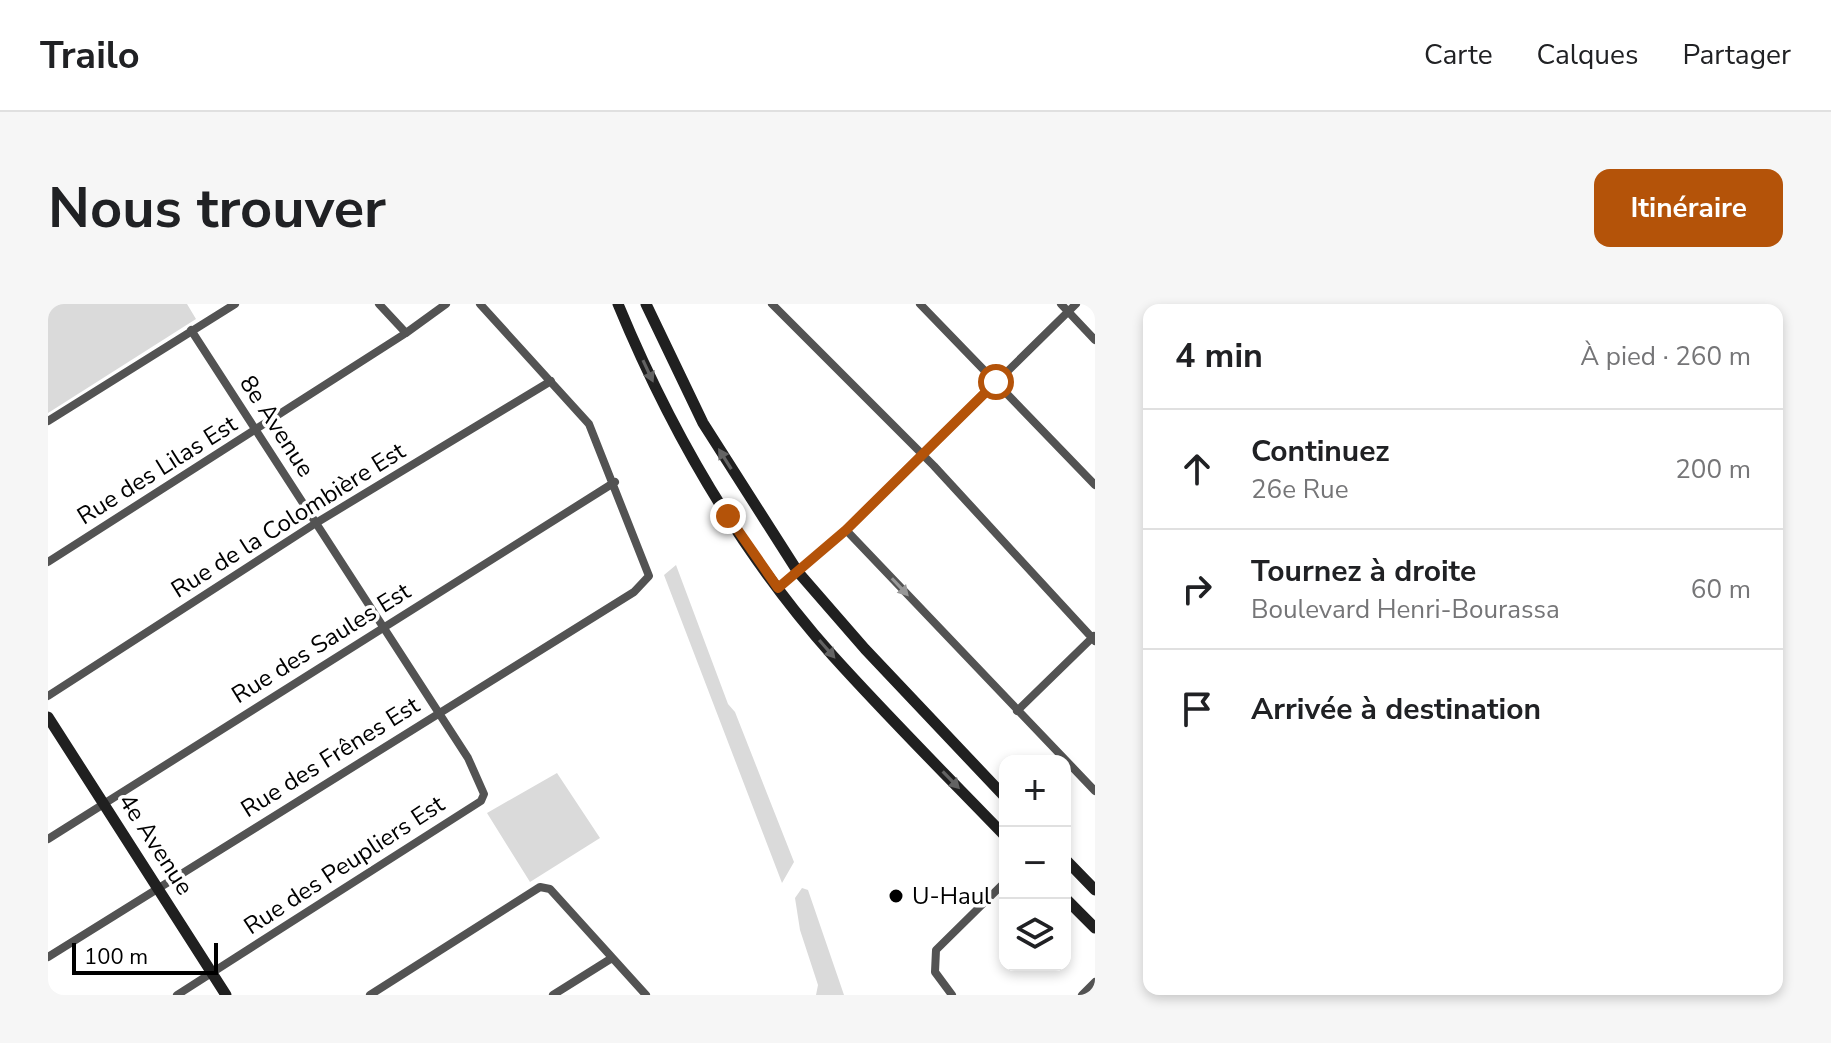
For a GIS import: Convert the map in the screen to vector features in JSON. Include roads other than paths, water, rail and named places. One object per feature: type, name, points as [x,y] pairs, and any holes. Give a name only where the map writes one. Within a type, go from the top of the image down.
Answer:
[{"type":"main road","points":[[618,304],[681,436],[728,516],[778,588],[832,655],[999,830]]},
{"type":"main road","points":[[646,304],[703,423],[798,572],[865,649],[999,791]]},
{"type":"main road","name":"4e Avenue","points":[[48,717],[226,995]]},
{"type":"main road","points":[[1071,865],[1095,890]]},
{"type":"main road","points":[[1066,899],[1095,928]]},
{"type":"street","points":[[48,421],[235,304]]},
{"type":"street","points":[[379,304],[406,333]]},
{"type":"street","name":"Rue des Lilas Est","points":[[48,562],[406,333],[446,304]]},
{"type":"street","points":[[480,304],[589,424],[615,482]]},
{"type":"street","points":[[772,304],[922,455],[1094,638],[1017,711]]},
{"type":"street","points":[[920,304],[1095,485]]},
{"type":"street","points":[[1061,304],[1095,340]]},
{"type":"street","points":[[778,588],[846,530],[1076,304]]},
{"type":"street","name":"8e Avenue","points":[[191,330],[439,713],[483,788]]},
{"type":"street","name":"Rue de la Colombière Est","points":[[48,696],[316,523],[551,381]]},
{"type":"street","name":"Rue des Frênes Est","points":[[48,957],[634,592],[649,576],[615,482]]},
{"type":"street","name":"Rue des Saules Est","points":[[48,839],[615,482]]},
{"type":"street","points":[[846,530],[1095,791]]},
{"type":"street","name":"Rue des Peupliers Est","points":[[177,995],[481,801],[483,788]]},
{"type":"street","points":[[370,995],[540,887],[550,889],[646,995]]},
{"type":"street","points":[[952,995],[935,972],[936,950],[999,888]]},
{"type":"street","points":[[553,995],[612,958]]},
{"type":"street","points":[[1082,995],[1095,982]]},
{"type":"place","name":"U-Haul","points":[[896,896]]}]
